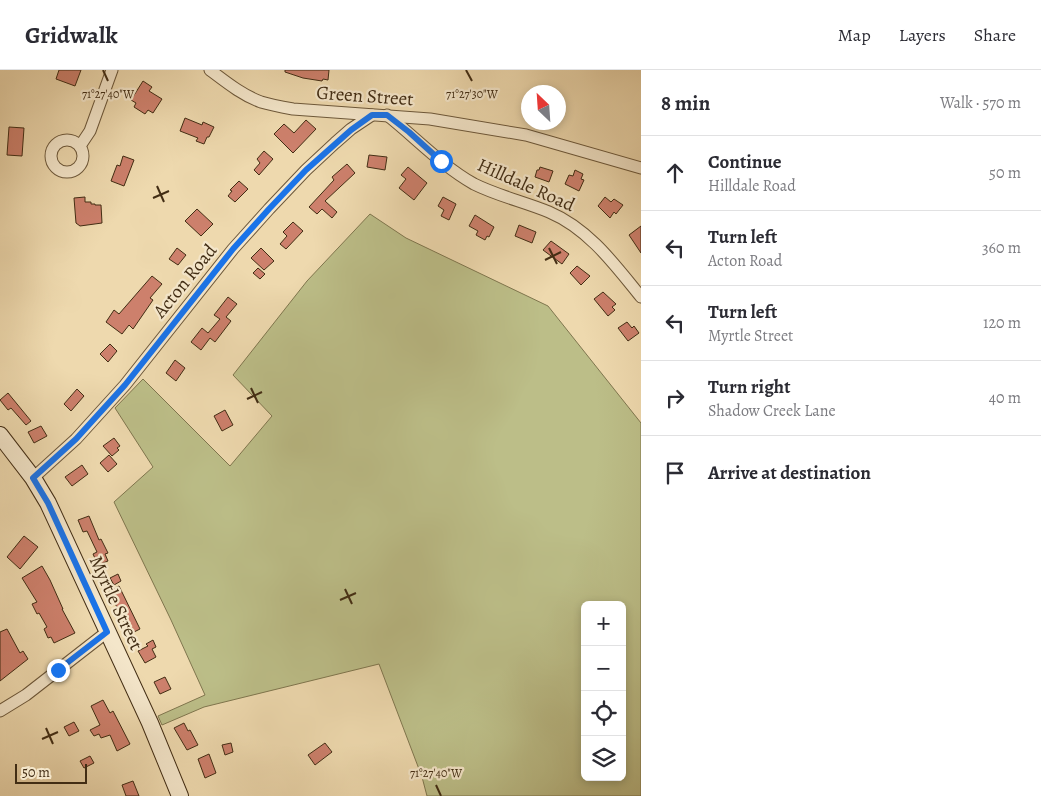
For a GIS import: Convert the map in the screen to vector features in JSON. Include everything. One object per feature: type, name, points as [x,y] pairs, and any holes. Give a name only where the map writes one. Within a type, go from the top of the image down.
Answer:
[{"type":"street","points":[[80,146],[90,131],[112,70]]},
{"type":"street","name":"Green Street","points":[[210,70],[234,88],[261,102],[293,109],[430,118],[526,135],[641,168]]},
{"type":"street","name":"Acton Road","points":[[33,478],[76,439],[125,385],[233,249],[269,209],[335,143],[372,115]]},
{"type":"street","name":"Hilldale Road","points":[[387,115],[441,161],[475,184],[551,213],[572,224],[599,247],[641,297]]},
{"type":"street","name":"Myrtle Street","points":[[0,436],[33,478],[51,509],[158,742],[180,796]]},
{"type":"street","points":[[0,711],[26,695],[107,632]]},
{"type":"green space","points":[[370,214],[406,238],[548,306],[641,423],[641,796],[427,796],[422,777],[379,664],[204,707],[162,725],[158,716],[205,695],[114,502],[153,467],[115,408],[143,379],[230,466],[272,416],[233,375],[307,281]]},
{"type":"building","points":[[59,70],[81,70],[75,86],[56,79]]},
{"type":"building","points":[[285,70],[329,70],[328,80],[303,78],[285,72]]},
{"type":"building","points":[[143,81],[152,87],[149,91],[162,99],[153,113],[148,110],[145,114],[134,107],[136,103],[131,100]]},
{"type":"building","points":[[185,118],[202,125],[203,122],[214,127],[204,144],[196,141],[198,138],[180,131]]},
{"type":"building","points":[[306,120],[316,129],[293,153],[274,134],[284,124],[294,133]]},
{"type":"building","points":[[9,127],[24,128],[22,156],[7,155]]},
{"type":"building","points":[[264,151],[273,159],[259,175],[254,170],[260,163],[257,159]]},
{"type":"building","points":[[369,155],[387,157],[385,170],[367,167]]},
{"type":"building","points":[[123,156],[134,160],[124,186],[111,181],[117,165],[120,166]]},
{"type":"building","points":[[347,164],[355,173],[325,201],[337,212],[332,218],[322,209],[317,214],[309,207],[334,180],[332,177]]},
{"type":"building","points":[[408,167],[427,183],[414,200],[399,188],[406,179],[401,175]]},
{"type":"building","points":[[540,167],[553,171],[549,182],[535,177]]},
{"type":"building","points":[[575,170],[583,174],[581,179],[584,180],[579,191],[565,184],[569,175],[573,176]]},
{"type":"building","points":[[239,181],[248,189],[235,202],[228,196],[232,191],[230,190]]},
{"type":"building","points":[[85,197],[85,202],[101,205],[102,223],[80,226],[76,223],[74,198]]},
{"type":"building","points":[[443,197],[456,204],[449,220],[441,216],[444,210],[438,206]]},
{"type":"building","points":[[605,197],[611,202],[614,199],[623,205],[610,218],[598,206]]},
{"type":"building","points":[[197,209],[213,224],[201,236],[185,221]]},
{"type":"building","points":[[475,215],[494,227],[489,237],[487,236],[485,240],[476,235],[478,231],[469,226]]},
{"type":"building","points":[[293,222],[303,231],[286,249],[280,244],[287,236],[283,232]]},
{"type":"building","points":[[519,225],[536,232],[532,243],[515,236]]},
{"type":"building","points":[[641,226],[641,253],[629,235]]},
{"type":"building","points":[[551,241],[569,254],[562,264],[543,250]]},
{"type":"building","points":[[177,248],[186,255],[178,265],[169,259]]},
{"type":"building","points":[[261,248],[274,261],[264,270],[251,258]]},
{"type":"building","points":[[577,266],[590,276],[581,285],[570,273]]},
{"type":"building","points":[[258,268],[265,274],[260,279],[253,273]]},
{"type":"building","points":[[152,276],[162,284],[150,298],[153,300],[133,329],[129,325],[122,334],[106,322],[114,310],[119,314]]},
{"type":"building","points":[[603,292],[616,304],[612,307],[615,310],[608,316],[594,299]]},
{"type":"building","points":[[228,297],[237,304],[226,317],[231,321],[215,342],[210,338],[201,350],[191,342],[202,328],[208,333],[220,319],[214,315]]},
{"type":"building","points":[[627,322],[632,328],[634,326],[639,333],[628,341],[618,328]]},
{"type":"building","points":[[110,344],[117,351],[108,362],[100,354]]},
{"type":"building","points":[[175,360],[185,368],[176,381],[166,373]]},
{"type":"building","points":[[77,389],[84,396],[71,411],[64,404]]},
{"type":"building","points":[[8,393],[31,421],[26,425],[11,408],[8,410],[0,400]]},
{"type":"building","points":[[225,410],[233,425],[222,431],[214,416]]},
{"type":"building","points":[[41,426],[47,436],[34,443],[28,432]]},
{"type":"building","points":[[114,438],[120,446],[117,448],[119,450],[112,456],[103,446]]},
{"type":"building","points":[[109,455],[117,464],[108,472],[100,463]]},
{"type":"building","points":[[82,465],[88,474],[72,486],[65,477]]},
{"type":"building","points":[[89,516],[99,540],[101,539],[108,553],[105,554],[108,561],[98,565],[93,554],[97,552],[87,531],[83,532],[78,520]]},
{"type":"building","points":[[24,536],[38,547],[20,569],[7,557]]},
{"type":"building","points":[[42,566],[75,633],[54,643],[51,637],[48,638],[44,629],[47,627],[32,604],[37,602],[22,578]]},
{"type":"building","points":[[118,574],[121,581],[114,585],[110,578]]},
{"type":"building","points":[[119,586],[140,629],[130,634],[109,591]]},
{"type":"building","points":[[7,629],[20,653],[23,651],[28,659],[0,681],[0,632]]},
{"type":"building","points":[[153,640],[156,647],[152,649],[156,657],[145,663],[138,651],[148,646],[146,644]]},
{"type":"building","points":[[165,677],[171,689],[160,694],[154,682]]},
{"type":"building","points":[[103,700],[110,713],[113,711],[130,744],[117,751],[110,735],[101,738],[99,734],[94,736],[90,730],[100,725],[91,706]]},
{"type":"building","points":[[74,722],[79,731],[69,736],[64,727]]},
{"type":"building","points":[[184,723],[198,745],[187,750],[174,728]]},
{"type":"building","points":[[231,743],[233,752],[225,755],[222,745]]},
{"type":"building","points":[[325,743],[332,752],[315,765],[308,755]]},
{"type":"building","points":[[209,754],[216,773],[205,778],[198,759]]},
{"type":"building","points":[[90,756],[94,763],[84,768],[80,761]]},
{"type":"building","points":[[133,781],[139,796],[126,796],[122,785]]},
{"type":"route","points":[[58,670],[107,632],[48,503],[33,478],[76,439],[125,385],[233,249],[269,209],[306,170],[351,130],[372,115],[387,115],[441,161]]}]
